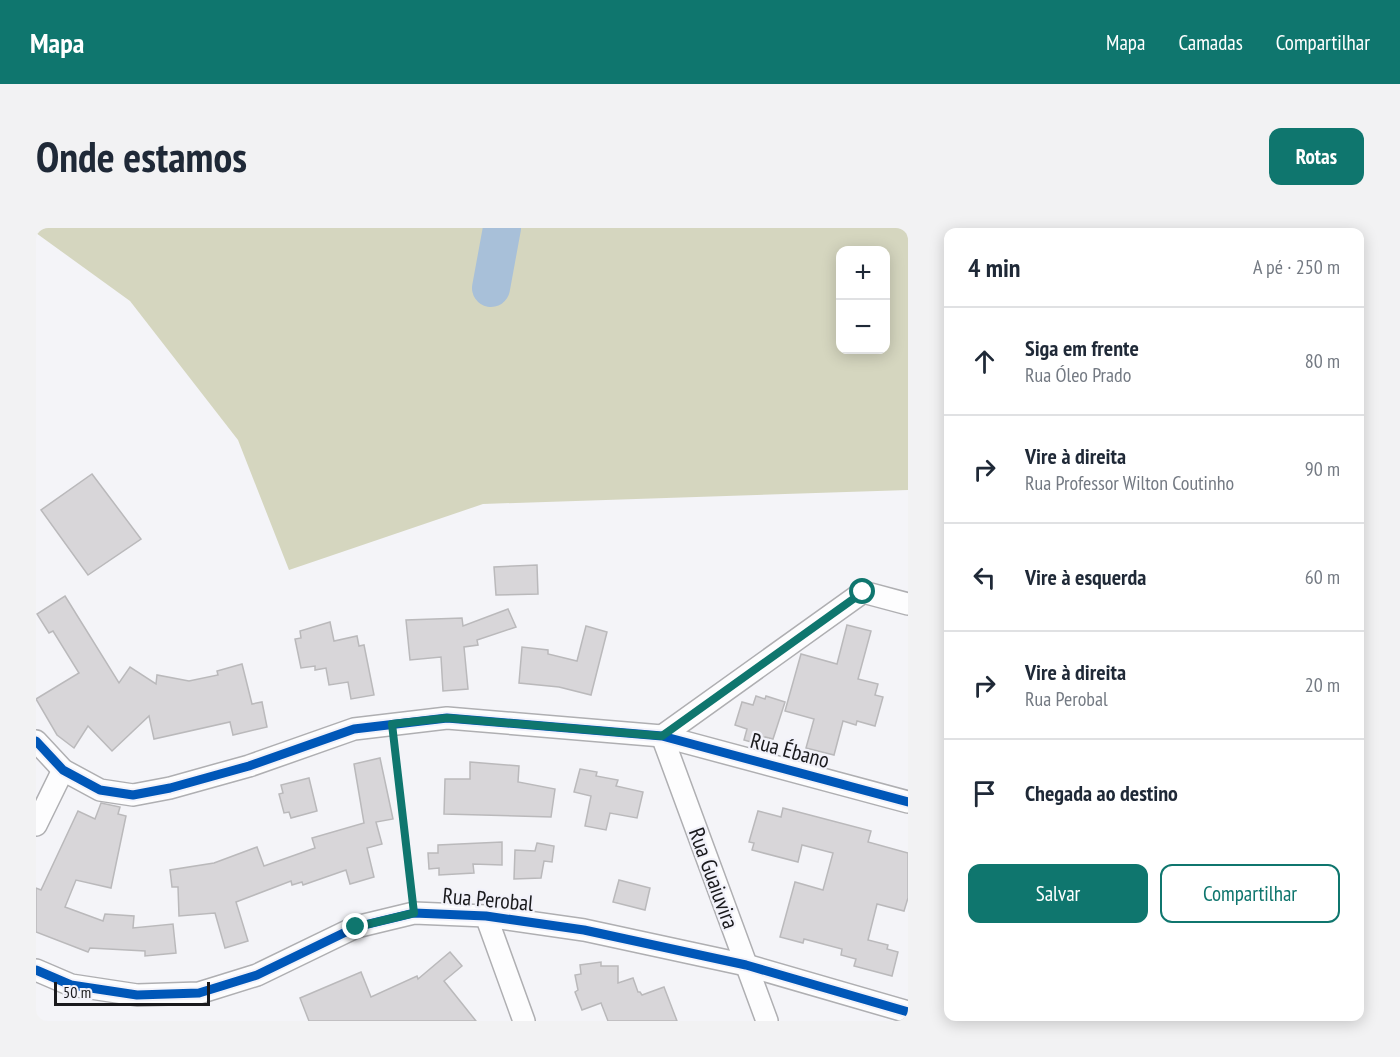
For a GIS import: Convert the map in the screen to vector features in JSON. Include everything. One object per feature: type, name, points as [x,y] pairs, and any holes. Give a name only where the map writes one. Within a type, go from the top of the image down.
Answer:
[{"type":"street","points":[[662,736],[863,592],[908,604]]},
{"type":"street","name":"Rua Ébano","points":[[36,741],[63,770],[100,790],[133,795],[170,788],[249,766],[354,729],[447,718],[662,736],[908,802]]},
{"type":"street","name":"Rua Guaiuvira","points":[[662,736],[767,1021]]},
{"type":"street","points":[[36,825],[63,770]]},
{"type":"street","name":"Rua Perobal","points":[[36,970],[71,985],[137,995],[199,993],[257,975],[356,927],[414,913],[486,916],[584,930],[746,965],[908,1012]]},
{"type":"street","points":[[486,916],[524,1021]]},
{"type":"path","points":[[392,724],[414,913]]},
{"type":"green space","points":[[36,228],[908,228],[908,490],[483,504],[289,570],[238,440],[130,301],[36,233]]},
{"type":"building","points":[[92,474],[141,539],[88,575],[41,510]]},
{"type":"building","points":[[537,565],[538,594],[496,595],[494,567]]},
{"type":"building","points":[[65,596],[119,683],[130,667],[156,684],[157,675],[189,681],[218,675],[217,671],[242,664],[252,704],[262,702],[267,727],[233,735],[230,722],[154,739],[149,716],[112,751],[88,726],[74,748],[57,735],[36,699],[79,673],[53,631],[49,633],[37,614]]},
{"type":"building","points":[[508,609],[516,627],[477,640],[478,645],[464,647],[468,689],[443,691],[441,657],[410,660],[406,620],[462,618],[463,626]]},
{"type":"building","points":[[330,622],[334,641],[357,636],[359,646],[364,645],[374,695],[351,699],[348,682],[329,685],[326,668],[315,670],[315,666],[301,668],[295,639],[301,638],[300,631]]},
{"type":"building","points":[[847,625],[871,631],[858,679],[878,684],[875,695],[883,697],[875,726],[857,721],[856,725],[843,721],[834,755],[806,748],[814,719],[785,711],[801,654],[837,664]]},
{"type":"building","points":[[586,626],[607,632],[591,695],[559,687],[519,683],[522,647],[548,650],[548,654],[577,661]]},
{"type":"building","points":[[756,696],[765,699],[766,696],[785,702],[773,739],[765,737],[762,745],[744,740],[747,729],[735,725],[742,702],[753,705]]},
{"type":"building","points":[[380,758],[393,819],[376,822],[382,844],[367,848],[374,877],[350,884],[346,870],[303,885],[302,882],[292,885],[291,881],[236,902],[248,941],[225,948],[215,913],[179,916],[178,887],[172,887],[170,870],[214,863],[257,847],[264,866],[315,848],[312,838],[364,823],[354,764]]},
{"type":"building","points":[[470,762],[519,766],[518,782],[555,789],[551,817],[444,814],[445,779],[470,779]]},
{"type":"building","points":[[580,769],[597,772],[596,776],[618,780],[616,786],[643,792],[637,818],[610,813],[606,830],[585,826],[591,796],[574,792]]},
{"type":"building","points":[[309,778],[317,811],[291,818],[289,812],[284,813],[279,794],[283,793],[281,785]]},
{"type":"building","points":[[101,803],[120,807],[118,814],[126,816],[111,888],[76,880],[65,907],[103,921],[105,914],[134,916],[133,928],[173,924],[176,953],[145,956],[145,951],[90,948],[88,952],[36,932],[36,888],[41,890],[78,811],[95,819]]},
{"type":"building","points":[[783,808],[871,831],[868,842],[908,853],[908,898],[904,911],[877,904],[868,940],[888,945],[887,949],[898,952],[892,976],[854,966],[856,959],[841,955],[842,949],[804,939],[803,943],[780,937],[795,882],[823,890],[833,853],[802,845],[798,862],[752,850],[754,843],[749,842],[758,811],[781,817]]},
{"type":"building","points":[[502,842],[502,865],[473,864],[474,873],[439,875],[439,868],[429,869],[428,853],[438,853],[438,845]]},
{"type":"building","points":[[537,843],[554,846],[552,862],[544,861],[541,878],[514,879],[515,850],[535,851]]},
{"type":"building","points":[[619,880],[650,888],[645,910],[613,902]]},
{"type":"building","points":[[450,952],[462,966],[444,981],[476,1021],[309,1021],[300,998],[361,972],[371,997],[417,976],[418,979]]},
{"type":"building","points":[[601,962],[601,966],[618,966],[618,983],[633,978],[638,992],[642,995],[664,987],[677,1021],[608,1021],[601,1003],[582,1010],[575,992],[578,990],[575,975],[581,974],[580,965]]},
{"type":"waterway","points":[[491,288],[502,228]]},
{"type":"cycle path","points":[[36,741],[63,770],[100,790],[133,795],[170,788],[249,766],[354,729],[447,718],[662,736],[908,802]]},
{"type":"cycle path","points":[[36,970],[71,985],[137,995],[199,993],[257,975],[356,927],[414,913],[486,916],[584,930],[746,965],[908,1012]]},
{"type":"route","points":[[356,927],[414,913],[392,724],[447,718],[662,736],[863,592]]}]
